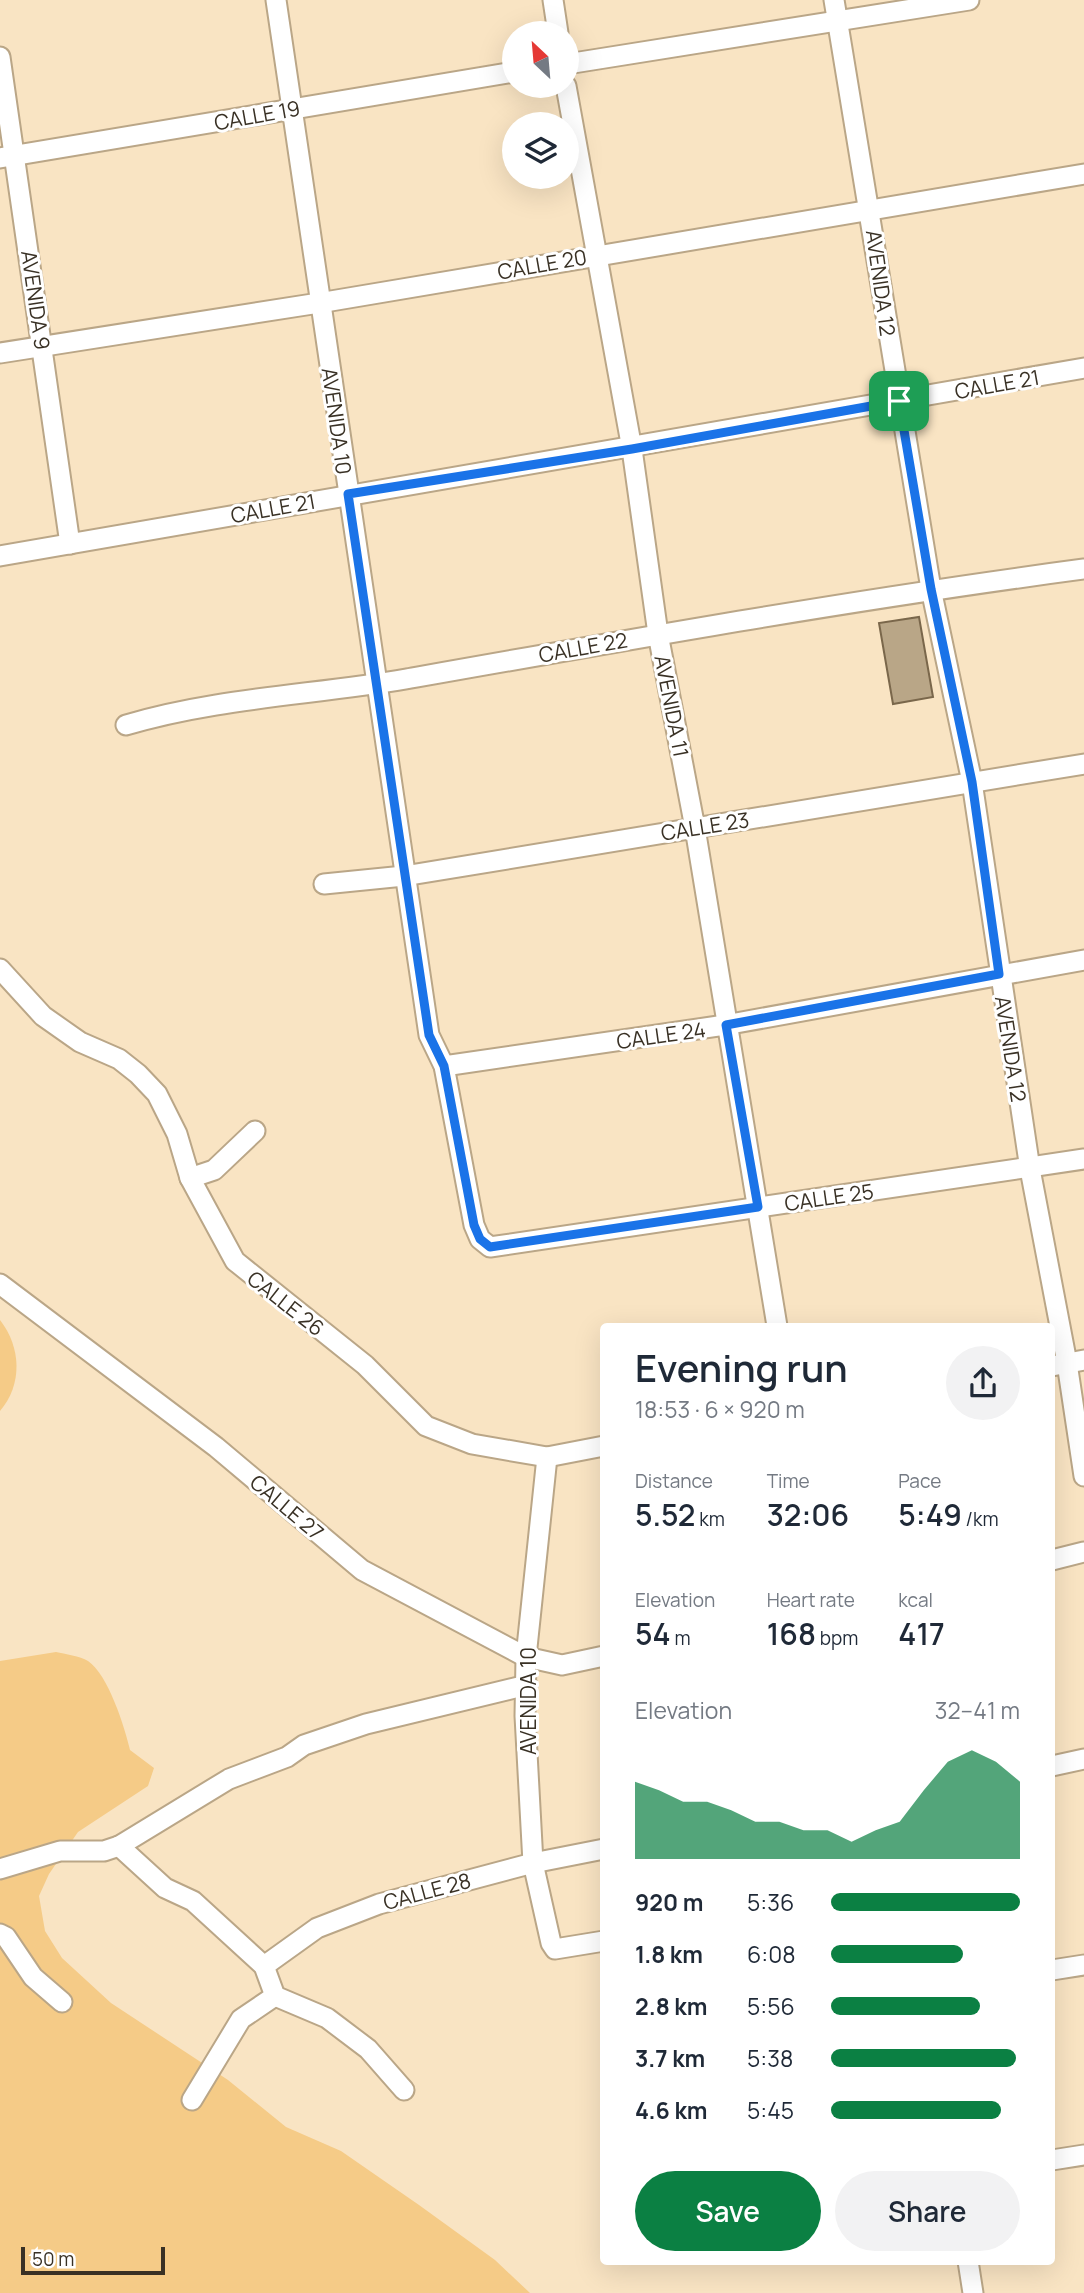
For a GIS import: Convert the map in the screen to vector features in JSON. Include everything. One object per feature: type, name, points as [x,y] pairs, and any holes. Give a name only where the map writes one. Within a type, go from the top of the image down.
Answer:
[{"type":"street","name":"AVENIDA 10","points":[[276,0],[429,1035],[444,1066],[474,1225],[480,1239],[490,1247]]},
{"type":"street","points":[[553,0],[556,21]]},
{"type":"street","name":"AVENIDA 12","points":[[834,0],[931,589],[972,782],[1030,1169],[1068,1363],[1084,1476]]},
{"type":"street","points":[[579,62],[969,0]]},
{"type":"street","name":"AVENIDA 9","points":[[0,57],[7,157],[43,346],[70,544]]},
{"type":"street","name":"CALLE 19","points":[[7,157],[502,74]]},
{"type":"street","name":"AVENIDA 11","points":[[568,98],[632,449],[658,634],[695,828],[776,1323]]},
{"type":"street","name":"CALLE 20","points":[[0,353],[319,303],[1084,174]]},
{"type":"street","name":"CALLE 21","points":[[0,556],[348,494],[632,449],[1084,368]]},
{"type":"street","name":"CALLE 22","points":[[126,725],[175,710],[376,684],[931,589],[1084,569]]},
{"type":"street","name":"CALLE 23","points":[[324,884],[404,876],[1084,764]]},
{"type":"street","name":"CALLE 24","points":[[444,1066],[726,1025],[1084,960]]},
{"type":"street","name":"CALLE 26","points":[[0,969],[43,1016],[80,1042],[119,1059],[157,1094],[177,1134],[190,1178],[235,1261],[365,1365],[426,1426],[472,1444],[547,1457],[600,1447]]},
{"type":"street","points":[[190,1178],[214,1170],[255,1131]]},
{"type":"street","name":"CALLE 25","points":[[490,1247],[1084,1159]]},
{"type":"street","name":"CALLE 27","points":[[0,1284],[216,1447],[362,1570],[526,1657],[562,1665],[600,1657]]},
{"type":"street","name":"AVENIDA 10","points":[[547,1457],[526,1657],[525,1716],[533,1863],[551,1943],[555,1949],[600,1942]]},
{"type":"street","points":[[1055,1559],[1084,1552]]},
{"type":"street","points":[[0,1869],[60,1850],[104,1851],[119,1846],[229,1779],[287,1757],[304,1745],[366,1724],[527,1685]]},
{"type":"street","points":[[1055,1765],[1084,1759]]},
{"type":"street","points":[[119,1846],[165,1888],[193,1901],[264,1966],[275,1996],[327,2018],[368,2049],[404,2090]]},
{"type":"street","name":"CALLE 28","points":[[264,1966],[317,1928],[379,1904],[533,1863],[600,1850]]},
{"type":"street","points":[[0,1934],[33,1977],[62,2002]]},
{"type":"street","points":[[1055,1970],[1084,1965]]},
{"type":"street","points":[[192,2100],[241,2019],[275,1996]]},
{"type":"street","points":[[1055,2160],[1084,2155]]},
{"type":"street","points":[[969,2265],[973,2293]]},
{"type":"shaded area","points":[[0,1320],[12,1342],[16,1377],[13,1389],[0,1411]]},
{"type":"shaded area","points":[[56,1652],[85,1659],[95,1668],[115,1702],[130,1750],[154,1768],[148,1786],[78,1832],[49,1874],[39,1896],[45,1931],[62,1958],[111,2003],[228,2080],[286,2127],[341,2151],[495,2260],[530,2293],[0,2293],[0,1661]]},
{"type":"building","points":[[919,617],[933,697],[893,704],[879,623]]},
{"type":"route","points":[[899,401],[931,589],[972,782],[999,974],[726,1025],[758,1207],[490,1247],[480,1239],[474,1225],[472,1203],[444,1066],[429,1035],[348,494],[632,449],[899,401]]}]
